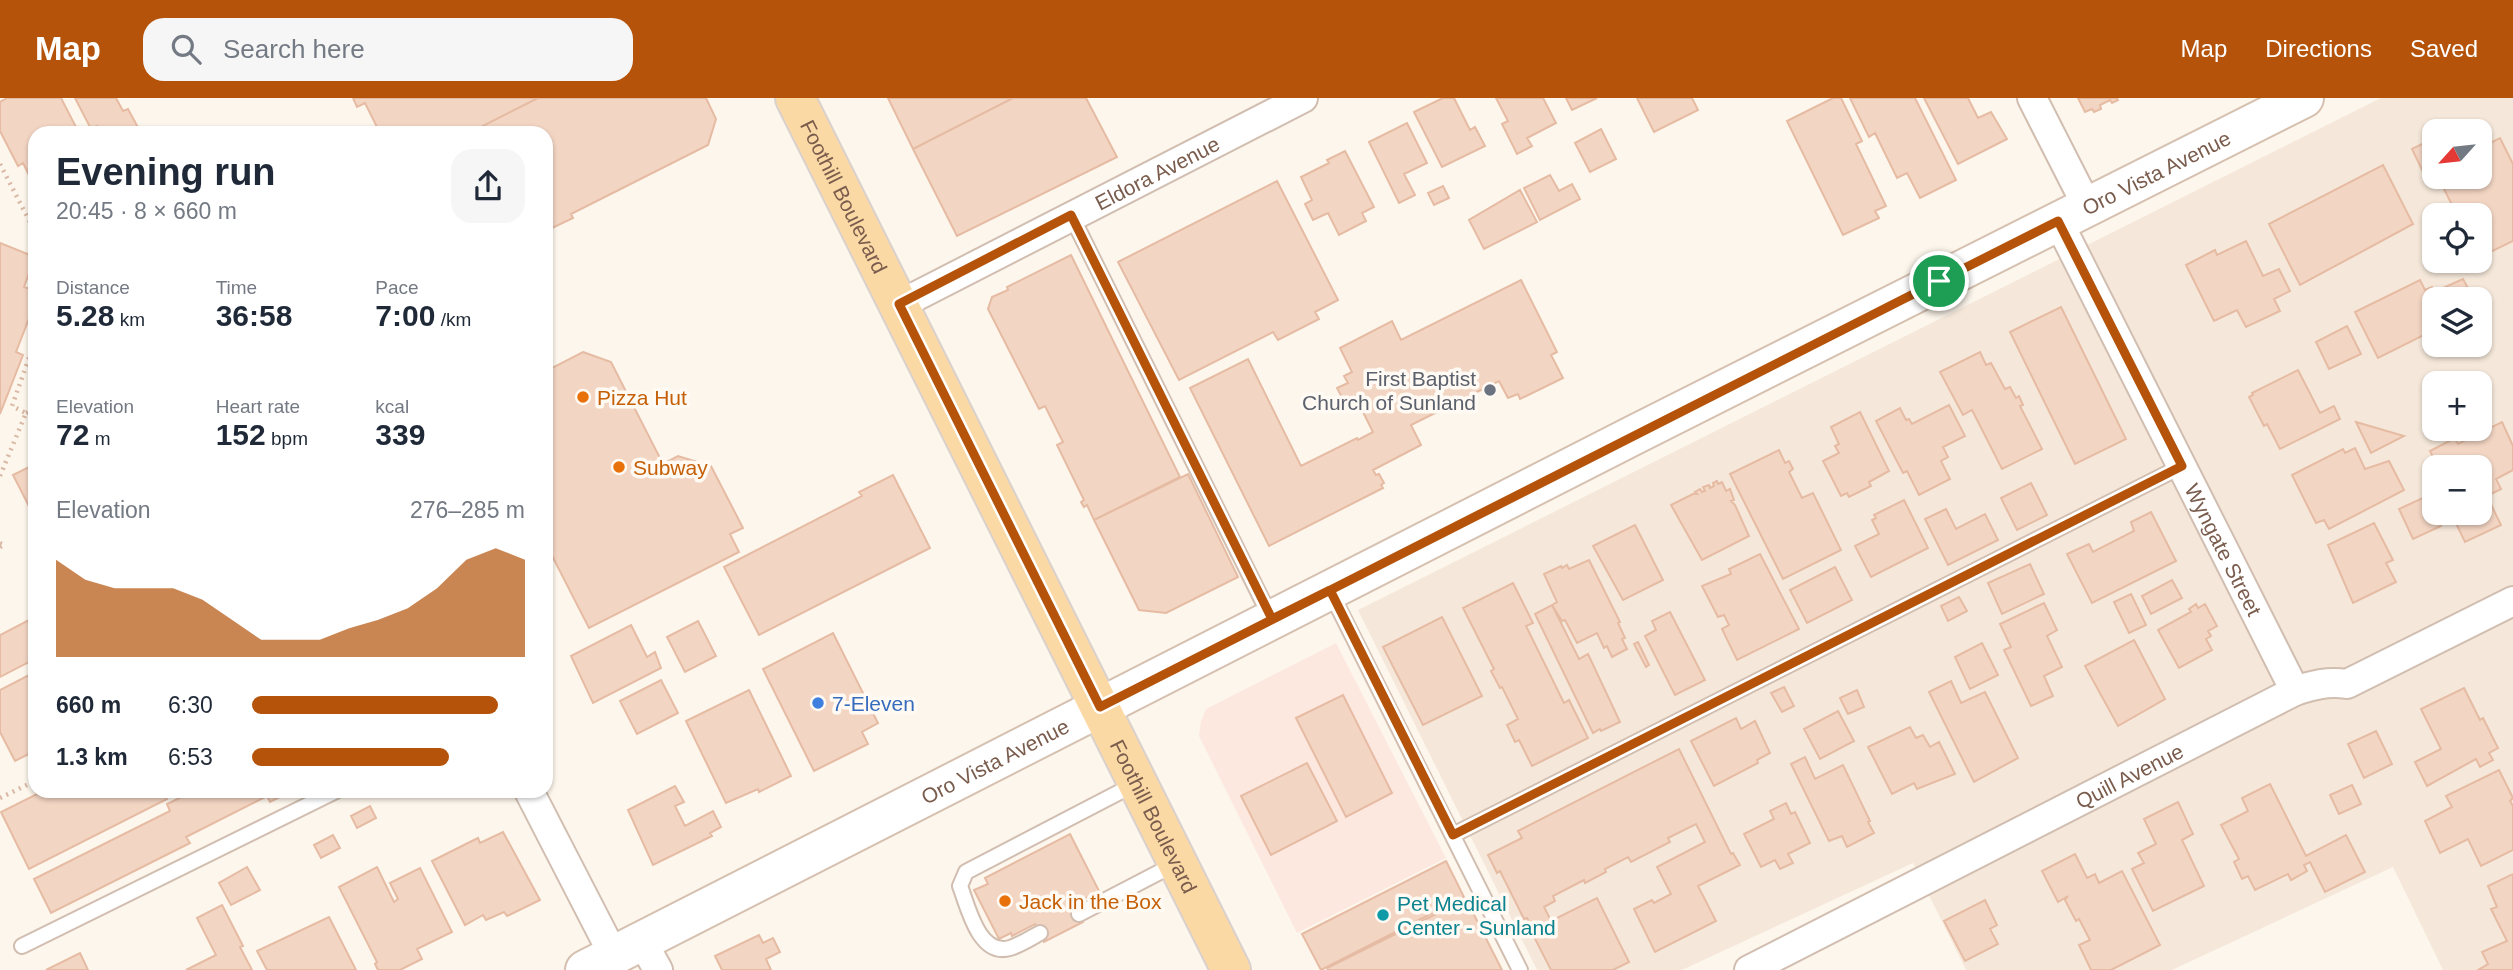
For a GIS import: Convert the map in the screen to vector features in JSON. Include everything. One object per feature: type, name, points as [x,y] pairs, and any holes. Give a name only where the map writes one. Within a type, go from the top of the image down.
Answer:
[{"type":"main road","name":"Foothill Boulevard","points":[[795,98],[1231,970]]},
{"type":"street","name":"Eldora Avenue","points":[[899,304],[1303,98]]},
{"type":"street","name":"Wyngate Street","points":[[2032,98],[2072,214],[2182,466],[2295,691]]},
{"type":"street","name":"Oro Vista Avenue","points":[[625,959],[1100,707],[2304,98]]},
{"type":"street","name":"Quill Avenue","points":[[1749,970],[2295,691],[2318,684],[2347,684],[2511,606]]},
{"type":"street","points":[[533,798],[625,959]]},
{"type":"lane","points":[[1071,215],[1272,619]]},
{"type":"lane","points":[[1453,835],[2182,466]]},
{"type":"lane","points":[[1330,590],[1520,970]]},
{"type":"lane","points":[[1040,933],[1010,948],[994,949],[977,928],[960,886],[966,872],[1138,782]]},
{"type":"lane","points":[[22,946],[322,798]]},
{"type":"lane","points":[[1079,914],[1178,863]]},
{"type":"path","points":[[0,164],[28,218]]},
{"type":"path","points":[[0,476],[26,413],[12,406],[28,361]]},
{"type":"path","points":[[0,798],[28,784]]},
{"type":"shaded area","points":[[2381,98],[2513,98],[2513,970],[2443,970],[2393,867],[2172,970],[1966,970],[1913,863],[1682,970],[1537,970],[1358,610]]},
{"type":"shaded area","points":[[1336,643],[1446,858],[1297,933],[1199,736],[1201,721],[1206,709]]},
{"type":"building","points":[[7,98],[61,98],[75,126],[28,126],[28,173],[23,163],[18,166],[0,131],[0,102]]},
{"type":"building","points":[[75,98],[116,98],[123,111],[128,109],[137,126],[97,126],[89,126]]},
{"type":"building","points":[[353,98],[538,98],[483,126],[376,126],[365,103],[357,107]]},
{"type":"building","points":[[538,98],[706,98],[716,119],[708,145],[571,214],[573,218],[553,228],[553,126],[483,126]]},
{"type":"building","points":[[888,98],[1013,98],[913,149]]},
{"type":"building","points":[[1013,98],[1086,98],[1117,157],[957,236],[913,149]]},
{"type":"building","points":[[1443,98],[1454,98],[1470,130],[1475,127],[1485,146],[1442,167],[1414,112]]},
{"type":"building","points":[[1496,98],[1543,98],[1556,123],[1527,138],[1532,146],[1517,154],[1502,124],[1508,121]]},
{"type":"building","points":[[1566,98],[1597,98],[1572,110]]},
{"type":"building","points":[[1637,98],[1692,98],[1698,110],[1654,132]]},
{"type":"building","points":[[1833,98],[1841,98],[1862,141],[1856,144],[1886,206],[1875,211],[1879,218],[1843,235],[1787,121]]},
{"type":"building","points":[[1850,98],[1915,98],[1956,180],[1920,198],[1907,173],[1897,178],[1875,133],[1869,137]]},
{"type":"building","points":[[1924,98],[1968,98],[1978,118],[1991,112],[2007,139],[1958,164]]},
{"type":"building","points":[[2078,98],[2118,100],[2112,103],[2110,100],[2100,105],[2101,109],[2094,112],[2092,109],[2085,112]]},
{"type":"building","points":[[1407,123],[1427,163],[1404,174],[1415,195],[1399,203],[1369,142]]},
{"type":"building","points":[[1601,129],[1616,159],[1590,172],[1575,143]]},
{"type":"building","points":[[2500,138],[2513,164],[2513,241],[2492,251],[2492,203],[2451,203],[2444,189],[2492,189],[2492,142]]},
{"type":"building","points":[[2422,144],[2422,170],[2412,149]]},
{"type":"building","points":[[1345,151],[1374,207],[1362,213],[1366,221],[1339,235],[1328,213],[1313,220],[1305,204],[1312,200],[1301,177],[1329,163],[1327,160]]},
{"type":"building","points":[[2383,165],[2413,224],[2300,285],[2269,224]]},
{"type":"building","points":[[1550,175],[1559,191],[1572,184],[1580,199],[1540,220],[1524,188]]},
{"type":"building","points":[[1277,181],[1338,300],[1315,312],[1319,319],[1278,340],[1273,332],[1179,380],[1118,262]]},
{"type":"building","points":[[1443,186],[1449,198],[1434,205],[1428,193]]},
{"type":"building","points":[[1520,190],[1537,222],[1484,249],[1469,220]]},
{"type":"building","points":[[2246,241],[2263,276],[2279,269],[2290,291],[2274,299],[2280,311],[2246,327],[2237,310],[2214,321],[2186,265],[2215,250],[2217,255]]},
{"type":"building","points":[[0,243],[28,254],[28,276],[24,287],[28,288],[28,321],[16,352],[23,355],[0,414]]},
{"type":"building","points":[[1071,255],[1180,477],[1094,520],[1087,505],[1084,507],[1081,502],[1084,500],[1057,445],[1063,442],[1045,406],[1039,409],[988,309],[992,297],[1008,290],[1007,287]]},
{"type":"building","points":[[2463,279],[2467,287],[2445,287]]},
{"type":"building","points":[[1521,280],[1557,352],[1551,355],[1563,378],[1520,399],[1518,394],[1508,398],[1499,381],[1411,425],[1421,445],[1373,470],[1384,483],[1381,485],[1383,488],[1269,546],[1190,388],[1248,359],[1301,466],[1373,432],[1357,400],[1346,405],[1337,388],[1348,383],[1344,376],[1352,372],[1340,348],[1392,321],[1401,340]]},
{"type":"building","points":[[2420,280],[2424,287],[2422,336],[2378,358],[2355,312]]},
{"type":"building","points":[[2061,307],[2126,439],[2075,464],[2010,332]]},
{"type":"building","points":[[2347,326],[2361,354],[2329,369],[2316,342]]},
{"type":"building","points":[[583,352],[611,362],[663,464],[678,456],[711,466],[743,528],[730,534],[739,552],[589,628],[553,558],[553,367]]},
{"type":"building","points":[[1980,352],[1986,365],[1991,363],[2005,389],[2010,387],[2016,398],[2019,396],[2023,405],[2020,406],[2042,449],[2002,469],[1972,410],[1963,415],[1940,372]]},
{"type":"building","points":[[2298,370],[2320,413],[2334,406],[2340,419],[2280,449],[2249,397]]},
{"type":"building","points":[[1949,405],[1965,436],[1943,447],[1948,457],[1941,461],[1950,479],[1919,495],[1907,471],[1903,473],[1876,421],[1900,408],[1906,420],[1909,419],[1912,424]]},
{"type":"building","points":[[1860,412],[1889,471],[1869,482],[1871,486],[1849,497],[1847,493],[1841,496],[1823,461],[1839,453],[1835,446],[1839,444],[1831,427]]},
{"type":"building","points":[[2356,422],[2404,436],[2371,453]]},
{"type":"building","points":[[2502,422],[2513,446],[2513,470],[2496,479],[2501,489],[2492,494],[2492,455],[2432,455],[2430,451],[2449,441],[2456,441],[2458,444],[2464,441],[2492,441],[2492,427]]},
{"type":"building","points":[[2355,448],[2365,469],[2389,461],[2404,490],[2329,529],[2324,520],[2316,523],[2292,475],[2343,449],[2345,453]]},
{"type":"building","points":[[1779,450],[1785,463],[1789,461],[1793,469],[1789,472],[1802,498],[1813,493],[1841,550],[1783,579],[1730,474]]},
{"type":"building","points":[[28,468],[28,504],[13,475]]},
{"type":"building","points":[[1188,474],[1238,577],[1166,613],[1139,610],[1094,520]]},
{"type":"building","points":[[893,475],[930,548],[759,635],[724,567],[862,496],[859,492]]},
{"type":"building","points":[[1717,481],[1718,484],[1722,482],[1726,491],[1730,489],[1734,500],[1731,501],[1749,536],[1702,560],[1671,505],[1697,494],[1695,492],[1700,489],[1705,491],[1703,487],[1709,485],[1710,488]]},
{"type":"building","points":[[2031,483],[2047,515],[2017,530],[2001,498]]},
{"type":"building","points":[[2422,498],[2422,525],[2441,526],[2413,539],[2399,509]]},
{"type":"building","points":[[1904,500],[1928,548],[1871,577],[1855,546],[1879,534],[1872,520],[1876,518],[1874,515]]},
{"type":"building","points":[[2492,506],[2501,525],[2465,542],[2457,525],[2492,525]]},
{"type":"building","points":[[1946,509],[1956,529],[1985,514],[1998,540],[1948,565],[1925,519]]},
{"type":"building","points":[[2151,512],[2176,561],[2092,603],[2067,554],[2089,544],[2093,552],[2134,531],[2131,522]]},
{"type":"building","points":[[2374,523],[2393,560],[2386,563],[2396,582],[2353,603],[2328,545]]},
{"type":"building","points":[[1635,525],[1663,580],[1623,600],[1593,546]]},
{"type":"building","points":[[1760,554],[1799,629],[1737,660],[1722,629],[1729,625],[1724,615],[1718,617],[1702,586],[1731,574],[1729,569]]},
{"type":"building","points":[[1589,560],[1620,622],[1618,623],[1625,638],[1622,639],[1627,649],[1612,657],[1597,633],[1577,643],[1565,620],[1562,621],[1552,605],[1557,602],[1544,574],[1561,566],[1562,568],[1567,565],[1569,569]]},
{"type":"building","points":[[2030,564],[2044,594],[2002,614],[1988,583]]},
{"type":"building","points":[[1835,567],[1852,600],[1807,623],[1790,590]]},
{"type":"building","points":[[2172,580],[2182,598],[2151,614],[2142,596]]},
{"type":"building","points":[[1513,583],[1533,623],[1526,626],[1564,703],[1569,700],[1588,738],[1532,766],[1519,740],[1515,742],[1507,725],[1518,719],[1491,671],[1494,669],[1463,608]]},
{"type":"building","points":[[2131,594],[2146,625],[2129,633],[2114,602]]},
{"type":"building","points":[[1959,597],[1967,611],[1948,621],[1941,606]]},
{"type":"building","points":[[2044,603],[2057,630],[2047,636],[2062,667],[2044,676],[2053,696],[2031,706],[2004,650],[2011,647],[2000,624]]},
{"type":"building","points":[[2196,604],[2198,608],[2205,604],[2217,626],[2208,631],[2211,636],[2206,639],[2212,650],[2179,668],[2158,630],[2191,612],[2189,609]]},
{"type":"building","points":[[1552,605],[1579,659],[1588,654],[1620,722],[1593,733],[1535,614]]},
{"type":"building","points":[[1670,612],[1705,680],[1675,695],[1645,636],[1656,630],[1652,621]]},
{"type":"building","points":[[1442,617],[1482,696],[1423,725],[1383,647]]},
{"type":"building","points":[[28,621],[28,663],[0,677],[0,635]]},
{"type":"building","points":[[698,621],[716,656],[685,672],[667,637]]},
{"type":"building","points":[[631,625],[647,657],[655,652],[661,668],[593,703],[571,656]]},
{"type":"building","points":[[833,633],[878,723],[862,732],[868,744],[814,771],[763,669]]},
{"type":"building","points":[[2134,640],[2165,699],[2118,726],[2085,666]]},
{"type":"building","points":[[1638,642],[1649,665],[1646,667],[1634,644]]},
{"type":"building","points":[[1982,643],[1998,675],[1970,689],[1955,657]]},
{"type":"building","points":[[28,676],[28,754],[15,761],[0,732],[0,690]]},
{"type":"building","points":[[661,680],[678,713],[637,734],[620,701]]},
{"type":"building","points":[[1951,681],[1961,703],[1985,692],[2018,758],[1974,782],[1929,692]]},
{"type":"building","points":[[1784,687],[1794,706],[1782,712],[1771,693]]},
{"type":"building","points":[[2464,688],[2498,748],[2489,753],[2493,760],[2480,767],[2476,759],[2427,786],[2415,762],[2441,749],[2421,709]]},
{"type":"building","points":[[749,690],[791,776],[759,792],[758,789],[726,803],[686,721]]},
{"type":"building","points":[[1857,690],[1864,707],[1848,714],[1840,698]]},
{"type":"building","points":[[1343,695],[1392,793],[1346,817],[1296,718]]},
{"type":"building","points":[[1838,711],[1854,741],[1820,759],[1804,729]]},
{"type":"building","points":[[1736,718],[1741,729],[1755,721],[1770,753],[1757,760],[1758,763],[1714,786],[1691,741]]},
{"type":"building","points":[[1910,727],[1916,738],[1923,735],[1930,747],[1939,742],[1955,774],[1917,789],[1914,783],[1892,794],[1868,747]]},
{"type":"building","points":[[2376,731],[2392,764],[2364,778],[2348,744]]},
{"type":"building","points":[[1679,749],[1731,854],[1733,853],[1740,865],[1698,886],[1716,921],[1655,952],[1634,909],[1671,894],[1657,867],[1705,842],[1696,824],[1668,838],[1670,842],[1631,862],[1628,857],[1585,883],[1584,880],[1553,896],[1555,901],[1544,907],[1551,921],[1597,898],[1629,962],[1613,970],[1551,970],[1527,918],[1524,919],[1500,871],[1497,873],[1488,855],[1522,838],[1518,831]]},
{"type":"building","points":[[1805,757],[1815,779],[1843,765],[1874,833],[1847,847],[1842,836],[1829,841],[1791,764]]},
{"type":"building","points":[[1307,763],[1337,821],[1271,855],[1241,796]]},
{"type":"building","points":[[2499,770],[2513,798],[2510,801],[2513,806],[2513,850],[2481,866],[2468,839],[2440,853],[2425,821],[2452,807],[2446,796]]},
{"type":"building","points":[[2270,784],[2306,856],[2346,835],[2365,872],[2325,892],[2310,862],[2304,865],[2307,871],[2291,880],[2288,874],[2255,890],[2248,876],[2242,879],[2234,862],[2239,859],[2221,825],[2248,811],[2242,798]]},
{"type":"building","points":[[2352,785],[2361,804],[2339,814],[2330,795]]},
{"type":"building","points":[[675,786],[684,802],[675,806],[685,826],[713,811],[721,827],[710,833],[712,836],[653,865],[628,810]]},
{"type":"building","points":[[29,798],[167,799],[29,869],[1,812]]},
{"type":"building","points":[[179,798],[263,798],[186,837],[190,843],[51,913],[34,879],[170,811],[167,804]]},
{"type":"building","points":[[2178,802],[2193,834],[2182,840],[2204,886],[2153,911],[2132,869],[2144,863],[2138,853],[2156,844],[2144,819]]},
{"type":"building","points":[[1786,803],[1791,814],[1795,812],[1810,843],[1788,854],[1793,863],[1780,869],[1775,860],[1761,867],[1744,834],[1774,819],[1770,811]]},
{"type":"building","points":[[370,806],[376,818],[357,828],[351,816]]},
{"type":"building","points":[[503,832],[540,900],[507,916],[504,912],[486,920],[483,915],[465,925],[432,861],[478,838],[480,843]]},
{"type":"building","points":[[1070,834],[1099,891],[1074,904],[1083,922],[1044,942],[1035,924],[1012,936],[1011,933],[999,939],[974,890],[988,884],[985,878]]},
{"type":"building","points":[[333,835],[340,848],[321,858],[314,845]]},
{"type":"building","points":[[2075,854],[2087,878],[2095,874],[2099,883],[2122,871],[2160,945],[2111,970],[2091,970],[2079,945],[2090,940],[2065,900],[2068,896],[2058,902],[2042,871]]},
{"type":"building","name":"Pet Medical Center - Sunland","points":[[1446,861],[1464,897],[1321,970],[1302,934]]},
{"type":"building","points":[[247,867],[260,890],[231,905],[219,883]]},
{"type":"building","points":[[377,867],[394,902],[398,899],[390,883],[420,868],[452,932],[417,949],[422,959],[400,970],[378,970],[375,964],[377,962],[339,887]]},
{"type":"building","points":[[2513,874],[2513,970],[2478,970],[2488,964],[2482,952],[2507,941],[2491,909],[2497,907],[2488,886]]},
{"type":"building","points":[[1466,899],[1502,970],[1328,970],[1327,968]]},
{"type":"building","points":[[1985,900],[1997,925],[1990,929],[1998,944],[1965,961],[1944,921]]},
{"type":"building","points":[[222,905],[252,970],[186,970],[216,955],[197,918]]},
{"type":"building","points":[[329,917],[356,970],[267,970],[257,951]]},
{"type":"building","points":[[759,935],[763,943],[773,938],[780,952],[766,959],[771,970],[722,970],[715,956]]},
{"type":"building","points":[[80,953],[88,970],[46,970]]},
{"type":"place","name":"First Baptist Church of Sunland","points":[[1490,390]]},
{"type":"place","name":"Pizza Hut","points":[[583,397]]},
{"type":"place","name":"Subway","points":[[619,467]]},
{"type":"place","name":"7-Eleven","points":[[818,703]]},
{"type":"place","name":"Jack in the Box","points":[[1005,901]]},
{"type":"place","name":"Pet Medical Center - Sunland","points":[[1383,915]]},
{"type":"route","points":[[1939,281],[1636,434],[1272,619],[1100,707],[899,304],[1071,215],[1272,619],[1330,590],[1453,835],[2182,466],[2058,221],[1939,281]]}]
